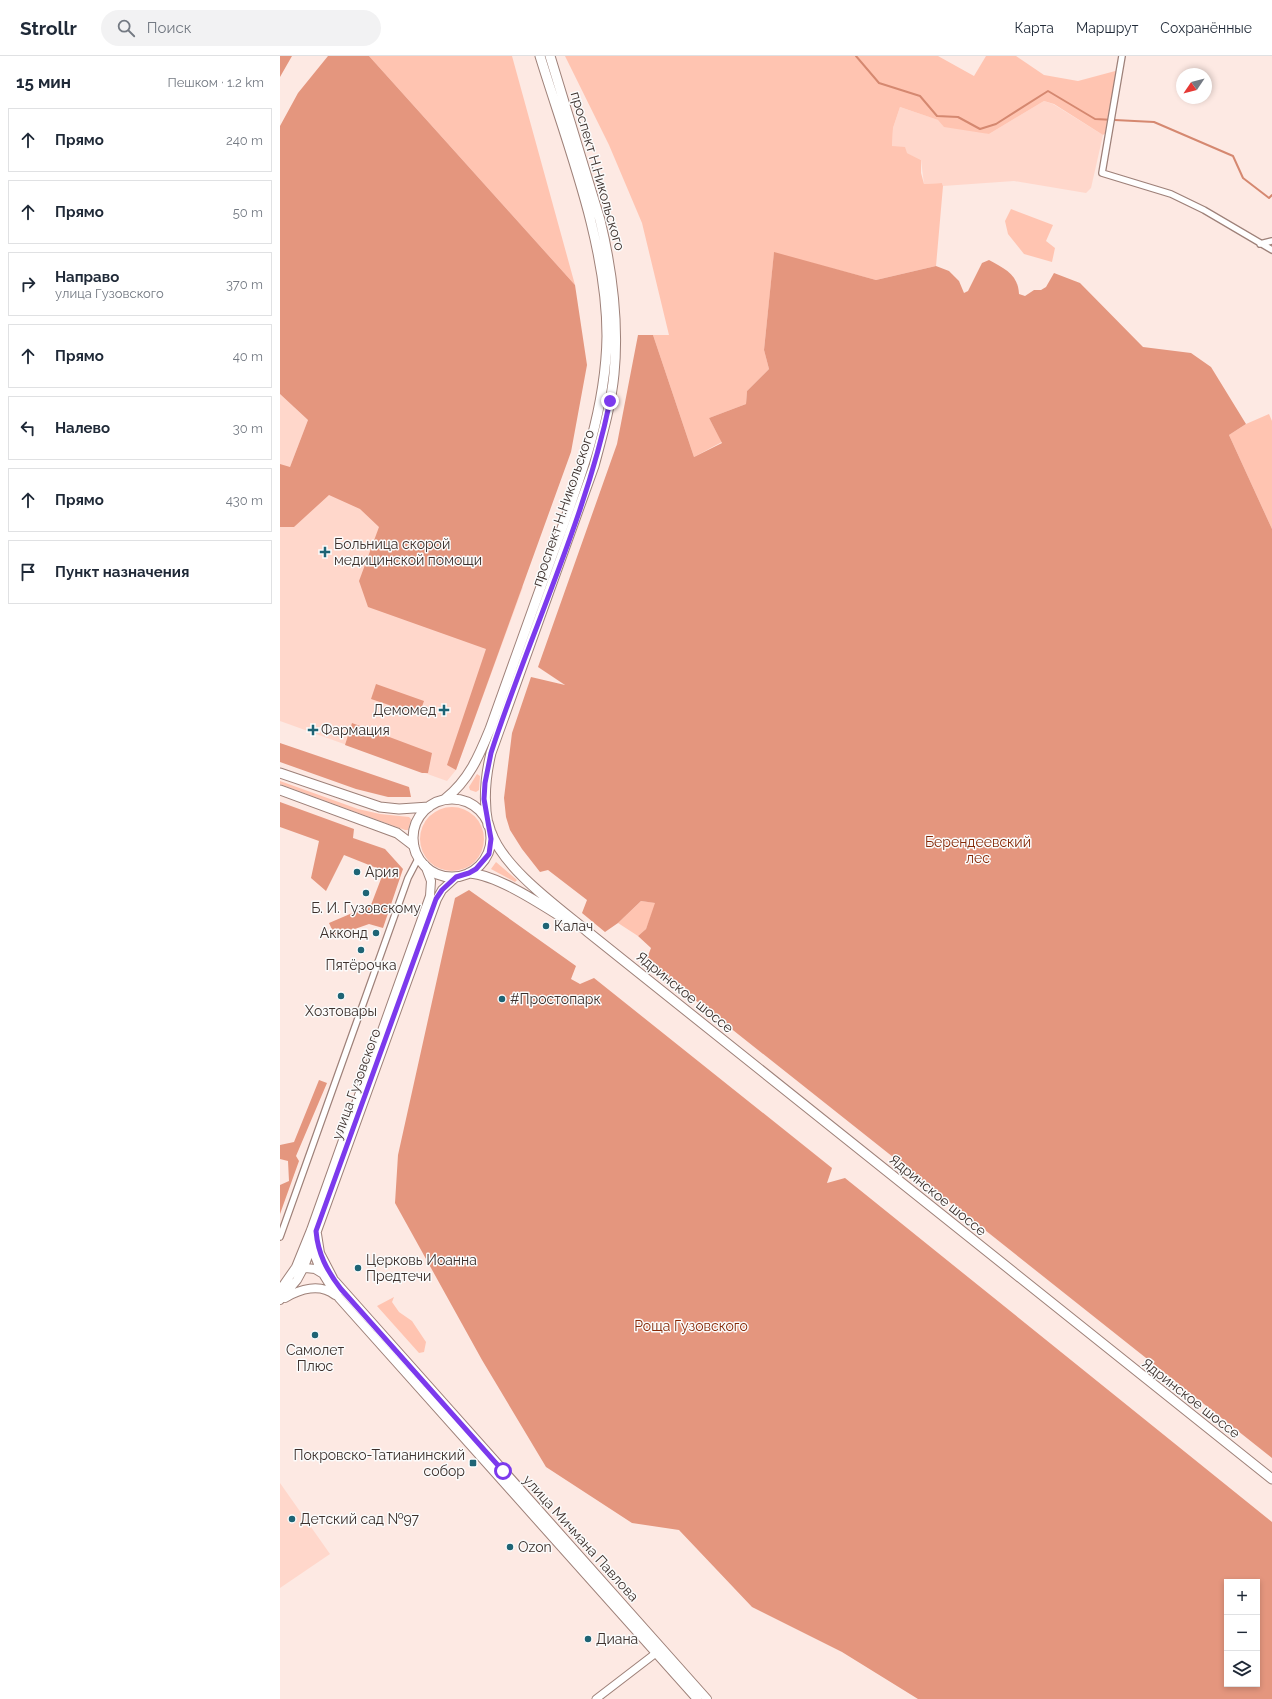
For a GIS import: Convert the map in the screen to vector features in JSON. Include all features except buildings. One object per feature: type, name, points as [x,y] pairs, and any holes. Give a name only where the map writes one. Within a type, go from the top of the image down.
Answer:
[{"type":"main road","name":"проспект Н.Никольского","points":[[445,799],[467,777],[480,753],[490,729],[579,481],[597,423],[604,381],[606,328],[604,292],[596,241],[540,56]]},
{"type":"main road","name":"проспект Н.Никольского","points":[[490,828],[485,811],[485,783],[491,753],[594,466],[605,426],[614,374],[615,310],[607,248],[600,220],[550,56]]},
{"type":"main road","points":[[280,773],[380,807],[399,809],[429,808]]},
{"type":"main road","points":[[280,790],[397,834],[414,846]]},
{"type":"main road","points":[[445,799],[460,799],[472,805],[490,828],[491,847],[489,854],[481,864],[469,873],[456,877],[437,874],[425,865],[414,846],[413,838],[417,822],[429,808],[445,799]]},
{"type":"main road","name":"Ядринское шоссе","points":[[490,828],[497,847],[518,871],[588,932],[1272,1479]]},
{"type":"main road","name":"улица Гузовского","points":[[314,1230],[430,896],[431,881],[425,865]]},
{"type":"main road","name":"Ядринское шоссе","points":[[469,873],[492,878],[588,932]]},
{"type":"main road","name":"улица Гузовского","points":[[280,1300],[297,1280],[300,1267],[436,899],[442,890],[456,877]]},
{"type":"main road","points":[[314,1230],[320,1253],[328,1271],[335,1281]]},
{"type":"main road","name":"улица Мичмана Павлова","points":[[314,1230],[311,1245],[315,1261],[339,1298],[352,1307]]},
{"type":"main road","name":"улица Гузовского","points":[[280,1290],[300,1267],[311,1245]]},
{"type":"main road","points":[[300,1267],[321,1272]]},
{"type":"main road","name":"улица Мичмана Павлова","points":[[321,1272],[335,1281],[352,1307],[362,1319],[659,1650],[707,1699]]},
{"type":"main road","points":[[280,1300],[300,1291],[317,1288],[328,1290],[339,1298]]},
{"type":"main road","name":"улица Мичмана Павлова","points":[[659,1650],[697,1699]]},
{"type":"street","points":[[1122,56],[1102,173],[1171,194],[1204,210],[1272,250]]},
{"type":"street","points":[[1260,244],[1272,241]]},
{"type":"street","points":[[280,1237],[408,878],[419,857]]},
{"type":"street","points":[[596,1699],[659,1650]]},
{"type":"shaded area","points":[[369,56],[512,56],[575,285]]},
{"type":"shaded area","points":[[565,56],[938,56],[974,76],[986,56],[1016,56],[1044,75],[1078,81],[1119,70],[1109,130],[1103,135],[1054,104],[1044,101],[989,134],[944,127],[938,120],[900,107],[893,128],[892,146],[905,147],[907,153],[921,160],[921,173],[924,184],[942,183],[943,186],[936,266],[876,280],[774,253],[764,350],[769,369],[747,391],[746,404],[709,418],[722,442],[694,457],[653,335],[669,335],[642,223],[609,145]]},
{"type":"shaded area","points":[[1044,101],[1053,104],[1103,135],[1091,188],[1086,193],[1014,181],[943,186],[942,183],[924,184],[921,160],[892,146],[893,128],[900,107],[938,120],[989,134]]},
{"type":"shaded area","points":[[1011,209],[1053,225],[1046,241],[1055,248],[1052,262],[1024,254],[1008,234],[1005,221]]},
{"type":"shaded area","points":[[280,394],[308,420],[290,467],[523,587],[456,770],[447,781],[280,721]]},
{"type":"shaded area","points":[[1269,414],[1272,421],[1272,529],[1229,435],[1246,424]]},
{"type":"shaded area","points":[[477,774],[480,776],[479,790],[476,792],[470,790],[469,787]]},
{"type":"shaded area","points":[[280,781],[358,809],[380,814],[409,817],[411,819],[408,830],[280,784]]},
{"type":"shaded area","points":[[452,807],[470,813],[478,821],[484,839],[478,857],[470,865],[452,871],[434,865],[426,857],[420,839],[426,821],[434,813]]},
{"type":"shaded area","points":[[496,862],[517,880],[515,882],[491,869]]},
{"type":"shaded area","points":[[641,901],[656,903],[646,929],[638,936],[618,923]]},
{"type":"shaded area","points":[[394,1297],[392,1302],[399,1312],[412,1321],[426,1342],[424,1352],[419,1353],[377,1306]]},
{"type":"shaded area","name":"Детский сад №97","points":[[280,1483],[330,1554],[280,1588]]},
{"type":"green space","points":[[280,56],[292,56],[280,77]]},
{"type":"green space","points":[[328,56],[369,56],[575,285],[587,365],[571,452],[456,770],[447,765],[486,649],[368,607],[359,581],[379,527],[360,509],[329,495],[294,527],[280,527],[280,464],[290,467],[308,420],[280,394],[280,126],[298,93]]},
{"type":"green space","name":"Берендеевский лес","points":[[774,252],[876,280],[936,266],[949,271],[959,281],[964,293],[968,291],[982,263],[989,260],[1010,273],[1016,282],[1019,294],[1025,296],[1034,290],[1041,290],[1046,287],[1054,273],[1080,283],[1143,347],[1191,353],[1211,367],[1246,424],[1229,435],[1272,529],[1272,1458],[646,961],[651,948],[638,936],[646,929],[655,903],[641,901],[618,923],[605,932],[582,913],[587,900],[548,870],[540,872],[522,849],[510,830],[506,817],[504,798],[512,733],[531,677],[565,685],[538,667],[617,444],[638,335],[653,335],[694,457],[722,443],[709,418],[746,404],[747,391],[769,369],[764,350]]},
{"type":"green space","points":[[376,684],[424,701],[419,715],[371,699]]},
{"type":"green space","points":[[352,723],[432,753],[428,773],[422,773],[345,745]]},
{"type":"green space","points":[[280,743],[409,787],[411,797],[388,797],[356,789],[280,762]]},
{"type":"green space","points":[[280,802],[354,829],[353,838],[385,849],[403,869],[383,928],[369,924],[335,936],[329,923],[371,905],[384,871],[344,855],[326,891],[311,878],[319,841],[280,827]]},
{"type":"green space","name":"Роща Гузовского","points":[[469,890],[576,966],[571,979],[580,984],[594,978],[832,1168],[827,1183],[845,1178],[1272,1522],[1272,1699],[918,1699],[842,1652],[752,1607],[679,1530],[632,1523],[546,1467],[482,1360],[395,1203],[398,1155],[455,898]]},
{"type":"green space","points":[[319,1080],[327,1083],[296,1156],[299,1161],[280,1214],[280,1185],[289,1181],[288,1161],[280,1159],[280,1145],[294,1142]]},
{"type":"waterway","points":[[856,56],[879,83],[920,96],[937,116],[958,117],[980,129],[996,124],[1048,91],[1095,119],[1154,122],[1233,156],[1243,178],[1269,198],[1272,195]]},
{"type":"place","name":"Больница скорой медицинской помощи","points":[[325,552]]},
{"type":"place","name":"Демомед","points":[[444,710]]},
{"type":"place","name":"Фармация","points":[[313,730]]},
{"type":"place","name":"Ария","points":[[357,872]]},
{"type":"place","name":"Б. И. Гузовскому","points":[[366,893]]},
{"type":"place","name":"Калач","points":[[546,926]]},
{"type":"place","name":"Акконд","points":[[376,933]]},
{"type":"place","name":"Пятёрочка","points":[[361,950]]},
{"type":"place","name":"Хозтовары","points":[[341,996]]},
{"type":"place","name":"#Простопарк","points":[[502,999]]},
{"type":"place","name":"Церковь Иоанна Предтечи","points":[[358,1268]]},
{"type":"place","name":"Самолет Плюс","points":[[315,1335]]},
{"type":"place","name":"Покровско-Татианинский собор","points":[[473,1463]]},
{"type":"place","name":"Детский сад №97","points":[[292,1519]]},
{"type":"place","name":"Ozon","points":[[510,1547]]},
{"type":"place","name":"Диана","points":[[588,1639]]},
{"type":"route","points":[[503,1471],[341,1289],[323,1262],[317,1244],[316,1231],[344,1158],[436,899],[442,890],[456,877],[463,876],[476,869],[489,854],[491,847],[491,832],[485,811],[484,799],[487,769],[491,753],[499,726],[576,519],[594,466],[610,401]]}]
